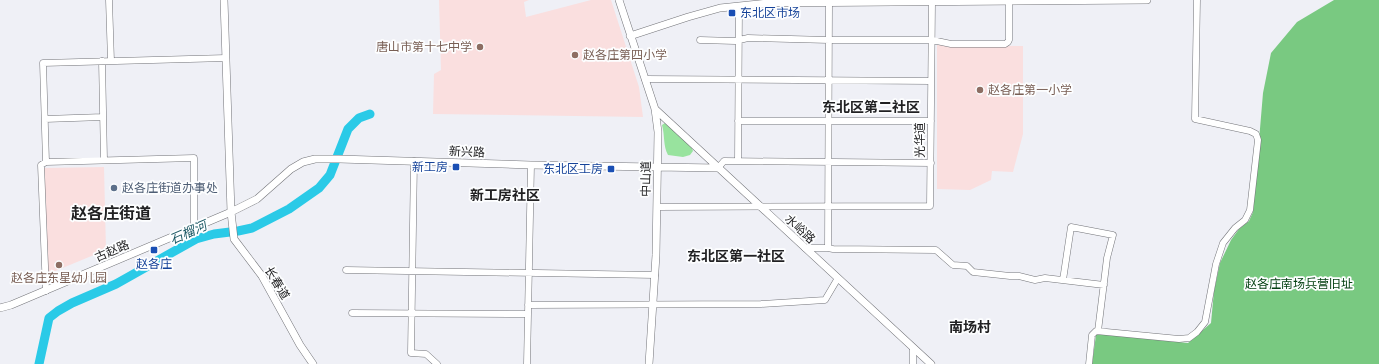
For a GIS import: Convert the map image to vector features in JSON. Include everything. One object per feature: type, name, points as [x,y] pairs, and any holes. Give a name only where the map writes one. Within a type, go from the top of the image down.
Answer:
[{"type":"street","points":[[109,0],[111,61]]},
{"type":"street","name":"长春道","points":[[224,0],[231,212],[234,239],[262,276],[300,345],[313,364]]},
{"type":"street","name":"中山道","points":[[619,0],[655,109],[658,132],[657,207],[649,364]]},
{"type":"street","points":[[630,36],[720,8],[768,3],[830,3],[858,1],[932,2],[1147,0]]},
{"type":"street","points":[[1089,364],[1092,335],[1096,331],[1179,339],[1189,338],[1197,332],[1205,322],[1216,264],[1223,243],[1235,228],[1245,220],[1250,210],[1258,140],[1256,134],[1250,131],[1195,119],[1197,0]]},
{"type":"street","points":[[700,40],[739,40],[748,38],[932,40],[951,44],[1007,44],[1009,40],[1009,1]]},
{"type":"street","name":"光华道","points":[[828,206],[930,206],[932,2]]},
{"type":"street","points":[[828,248],[830,3]]},
{"type":"street","points":[[738,161],[739,6]]},
{"type":"street","points":[[46,162],[43,63],[226,58]]},
{"type":"street","points":[[102,61],[104,160]]},
{"type":"street","points":[[645,79],[931,81]]},
{"type":"street","name":"水峪路","points":[[655,109],[931,364]]},
{"type":"street","points":[[45,119],[103,117]]},
{"type":"street","points":[[738,121],[931,121]]},
{"type":"street","points":[[46,291],[41,164],[46,162],[194,158],[194,228]]},
{"type":"street","name":"新兴路","points":[[231,212],[257,199],[291,169],[302,162],[315,160],[339,159],[531,165],[718,168]]},
{"type":"street","points":[[414,161],[410,353],[426,354],[437,364]]},
{"type":"street","points":[[718,168],[724,161],[931,163]]},
{"type":"street","points":[[527,364],[531,165]]},
{"type":"street","points":[[657,207],[828,206]]},
{"type":"street","name":"古赵路","points":[[0,308],[46,291],[231,212]]},
{"type":"street","points":[[1063,280],[1071,227],[1113,235],[1107,258],[1098,331]]},
{"type":"street","points":[[805,248],[936,250],[953,265],[967,266],[973,272],[1019,276],[1035,280],[1045,278],[1104,285]]},
{"type":"street","points":[[346,270],[654,275]]},
{"type":"street","points":[[528,305],[761,304],[825,300],[838,278]]},
{"type":"street","points":[[352,313],[528,314]]},
{"type":"street","points":[[913,348],[913,364]]},
{"type":"shaded area","points":[[439,0],[529,0],[524,2],[526,17],[591,0],[611,0],[639,87],[643,117],[433,114],[434,74],[441,70]]},
{"type":"shaded area","name":"赵各庄第一小学","points":[[937,45],[1023,46],[1023,134],[1013,172],[992,171],[991,180],[970,190],[937,189]]},
{"type":"shaded area","points":[[104,167],[106,250],[48,274],[43,168]]},
{"type":"green space","name":"赵各庄南场兵营旧址","points":[[1334,0],[1379,0],[1379,364],[1092,364],[1096,335],[1102,334],[1188,343],[1211,323],[1214,291],[1220,263],[1231,240],[1239,229],[1249,221],[1253,212],[1263,93],[1271,53],[1297,22]]},
{"type":"green space","points":[[665,123],[691,146],[693,151],[690,155],[683,157],[668,155],[665,148],[662,125]]},
{"type":"waterway","name":"石榴河","points":[[39,364],[49,318],[58,311],[72,303],[116,284],[196,239],[214,234],[252,228],[289,209],[319,188],[330,175],[348,129],[359,118],[370,114]]},
{"type":"place","name":"东北区市场","points":[[732,13]]},
{"type":"place","name":"唐山市第十七中学","points":[[480,47]]},
{"type":"place","name":"赵各庄第四小学","points":[[575,55]]},
{"type":"place","name":"赵各庄第一小学","points":[[980,90]]},
{"type":"place","name":"新工房","points":[[456,167]]},
{"type":"place","name":"东北区工房","points":[[611,169]]},
{"type":"place","name":"赵各庄街道办事处","points":[[114,188]]},
{"type":"place","name":"赵各庄","points":[[154,250]]},
{"type":"place","name":"赵各庄东星幼儿园","points":[[59,265]]},
{"type":"district","name":"东北区第二社区","points":[[871,107]]},
{"type":"district","name":"新工房社区","points":[[505,195]]},
{"type":"district","name":"赵各庄街道","points":[[111,213]]},
{"type":"district","name":"东北区第一社区","points":[[736,256]]},
{"type":"district","name":"南场村","points":[[970,327]]}]
